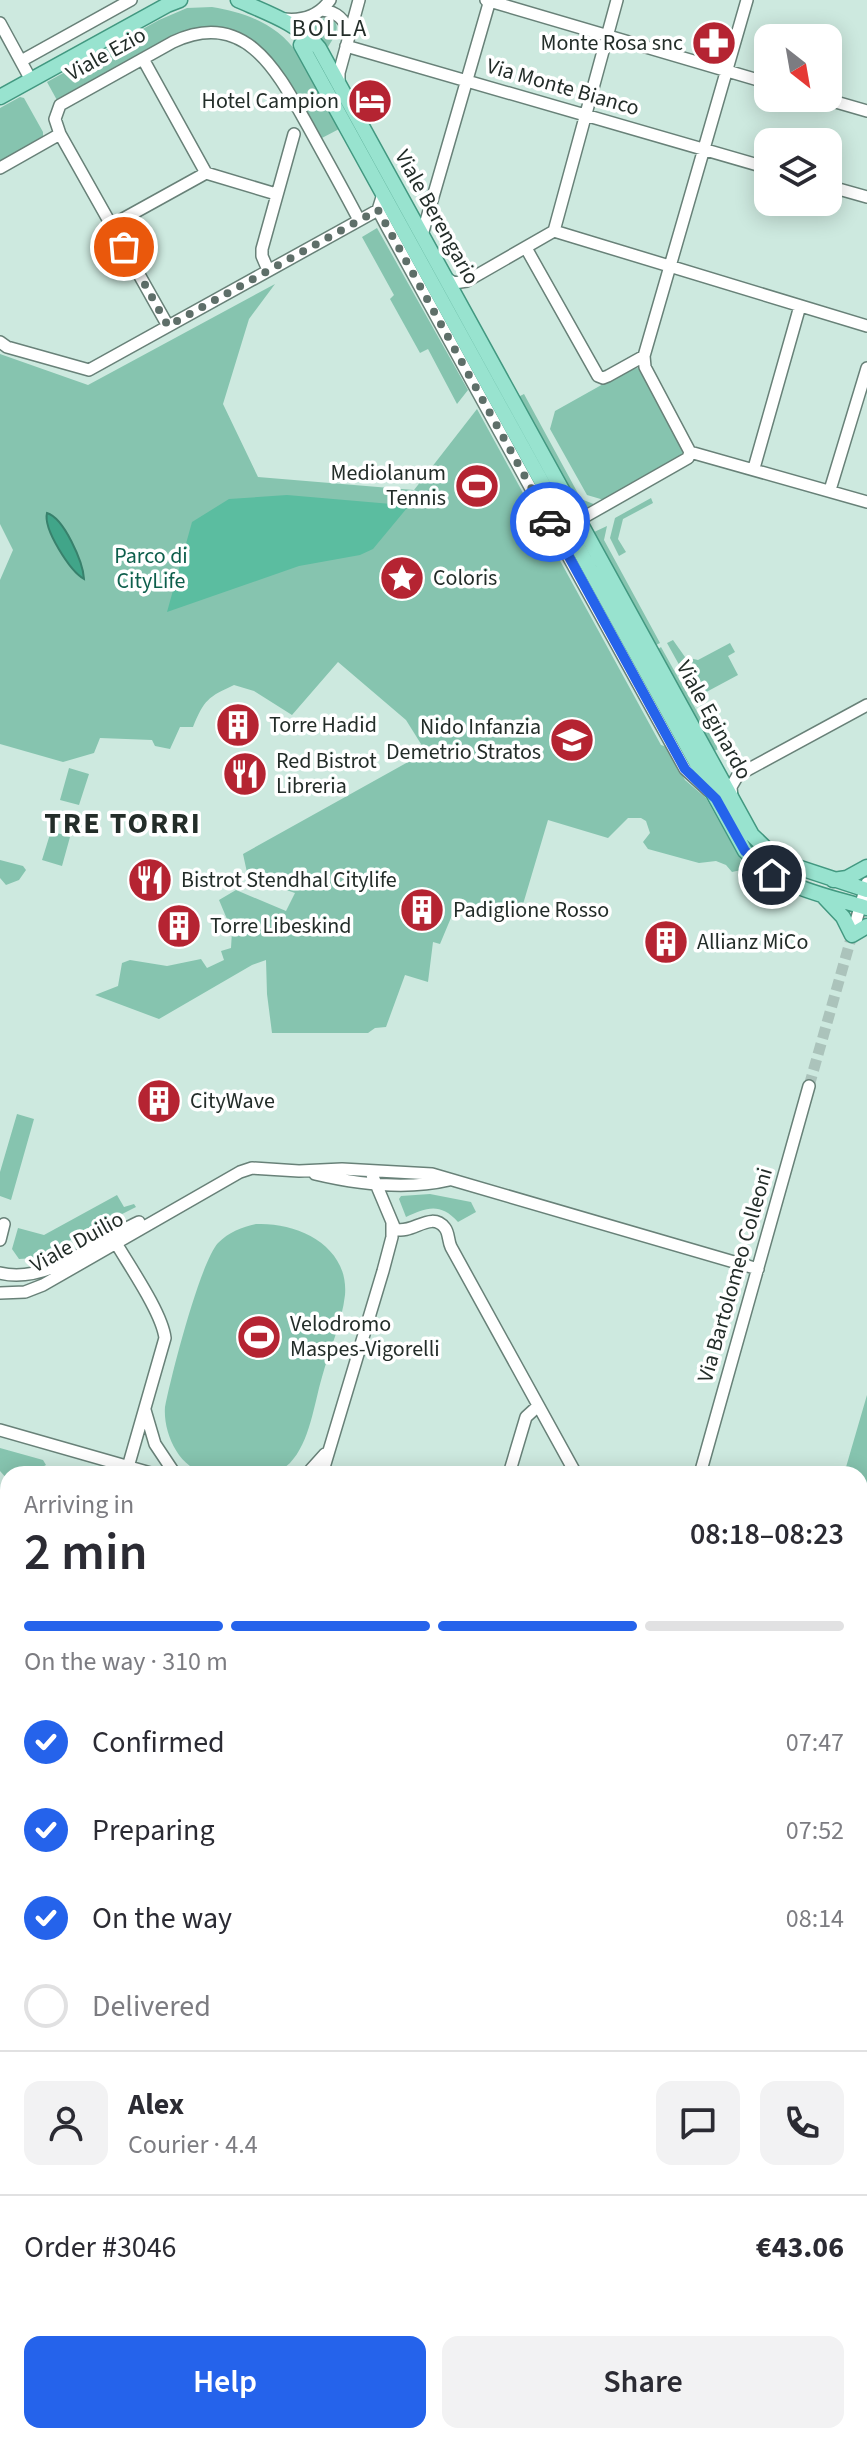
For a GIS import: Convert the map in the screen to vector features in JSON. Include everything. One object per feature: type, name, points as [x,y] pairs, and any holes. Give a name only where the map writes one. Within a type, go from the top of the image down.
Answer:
[{"type":"main road","name":"Viale Ezio","points":[[0,97],[180,0]]},
{"type":"main road","points":[[238,0],[279,19],[313,54],[324,57]]},
{"type":"main road","name":"Viale Berengario","points":[[298,39],[383,194],[506,402]]},
{"type":"main road","name":"Viale Berengario","points":[[324,57],[445,276],[506,402]]},
{"type":"main road","points":[[506,402],[522,447],[537,459],[563,507],[575,513]]},
{"type":"main road","points":[[506,402],[575,513]]},
{"type":"main road","name":"Viale Eginardo","points":[[522,447],[583,570],[745,851],[762,869],[782,881],[864,907]]},
{"type":"main road","name":"Viale Eginardo","points":[[575,513],[752,835],[772,856],[791,866],[866,887]]},
{"type":"main road","points":[[583,570],[598,569],[652,667],[677,699]]},
{"type":"main road","points":[[833,880],[847,878],[867,867]]},
{"type":"main road","points":[[814,892],[834,906],[852,935],[867,926]]},
{"type":"street","name":"Viale Ezio","points":[[21,61],[131,0]]},
{"type":"street","points":[[279,19],[307,18],[322,10],[330,0]]},
{"type":"street","points":[[341,89],[339,77],[359,0]]},
{"type":"street","points":[[422,235],[489,0],[754,79]]},
{"type":"street","points":[[445,276],[454,283],[463,282],[554,231],[617,0]]},
{"type":"street","points":[[575,513],[586,516],[688,458],[690,452],[645,367],[644,356],[747,0]]},
{"type":"street","points":[[322,10],[333,11],[340,17],[348,40]]},
{"type":"street","points":[[298,39],[307,18]]},
{"type":"street","points":[[0,23],[3,37],[31,80]]},
{"type":"street","name":"Viale Ezio","points":[[60,134],[55,119],[60,105],[188,35],[230,35],[249,44],[281,78],[359,220]]},
{"type":"street","points":[[324,57],[333,55],[348,40]]},
{"type":"street","name":"Via Monte Bianco","points":[[348,40],[466,81],[754,164]]},
{"type":"street","points":[[143,59],[206,173],[276,194]]},
{"type":"street","points":[[842,104],[867,111]]},
{"type":"street","points":[[0,168],[60,134],[168,326]]},
{"type":"street","points":[[268,270],[262,249],[294,134]]},
{"type":"street","points":[[112,225],[206,173]]},
{"type":"street","points":[[842,190],[867,197]]},
{"type":"street","name":"Viale Berengario","points":[[378,210],[383,194]]},
{"type":"street","points":[[0,342],[7,347],[89,370],[378,210]]},
{"type":"street","name":"Viale Eginardo","points":[[378,210],[561,542],[583,570]]},
{"type":"street","points":[[554,231],[867,326]]},
{"type":"street","points":[[526,248],[593,370],[603,378],[644,356]]},
{"type":"street","points":[[754,468],[800,306]]},
{"type":"street","points":[[830,490],[867,368]]},
{"type":"street","points":[[690,452],[867,502]]},
{"type":"street","points":[[732,799],[731,787],[738,775],[867,705]]},
{"type":"street","points":[[852,935],[864,907],[866,887]]},
{"type":"street","name":"Via Bartolomeo Colleoni","points":[[702,1466],[809,1086]]},
{"type":"street","name":"Viale Duilio","points":[[0,1293],[34,1289],[252,1168],[299,1171],[342,1169],[374,1177],[432,1174],[758,1269]]},
{"type":"street","points":[[374,1177],[395,1229],[402,1231],[434,1221],[446,1230],[448,1240],[572,1466]]},
{"type":"street","name":"Viale Duilio","points":[[0,1273],[23,1276],[45,1271],[129,1227],[170,1212]]},
{"type":"street","points":[[324,1466],[383,1271],[392,1237],[392,1223]]},
{"type":"street","points":[[0,1240],[4,1224]]},
{"type":"street","points":[[116,1243],[164,1329],[165,1338],[128,1466]]},
{"type":"street","points":[[511,1466],[526,1417],[538,1406]]},
{"type":"street","points":[[145,1409],[155,1444],[170,1466]]},
{"type":"street","points":[[0,1430],[114,1466]]},
{"type":"street","points":[[314,1466],[330,1447]]},
{"type":"green space","points":[[212,7],[249,17],[281,35],[305,64],[341,128],[320,139],[297,95],[272,58],[256,43],[215,29],[187,31],[58,102],[47,82],[159,20],[187,8]]},
{"type":"green space","points":[[327,17],[337,26],[328,47],[307,31],[312,23]]},
{"type":"green space","points":[[20,97],[24,98],[43,137],[0,161],[0,108]]},
{"type":"green space","points":[[377,228],[468,390],[457,404],[428,349],[420,353],[390,299],[394,295],[362,237]]},
{"type":"green space","name":"Parco di CityLife","points":[[275,284],[249,319],[223,404],[258,477],[414,490],[477,409],[661,745],[667,747],[685,780],[706,798],[746,869],[732,872],[716,861],[699,863],[648,849],[643,842],[650,833],[646,821],[641,818],[628,818],[608,838],[548,820],[521,911],[507,915],[458,901],[440,944],[433,942],[428,982],[405,975],[386,1027],[375,1028],[368,1033],[272,1033],[266,960],[159,1019],[95,995],[118,986],[122,963],[130,960],[167,966],[201,959],[207,968],[224,960],[221,951],[231,948],[232,931],[219,900],[236,890],[286,911],[295,893],[248,877],[243,854],[426,752],[406,720],[338,662],[292,715],[254,691],[234,685],[225,689],[208,700],[193,727],[180,727],[170,749],[155,746],[152,740],[100,738],[94,753],[63,762],[0,744],[0,580],[13,550],[0,524],[0,354],[88,385]]},
{"type":"green space","points":[[638,368],[685,445],[684,456],[604,500],[587,495],[550,429],[555,411],[630,369]]},
{"type":"green space","points":[[524,394],[581,499],[596,505],[581,512],[518,397]]},
{"type":"green space","points":[[651,498],[653,503],[623,519],[618,539],[626,552],[619,556],[610,538],[615,518]]},
{"type":"green space","points":[[607,526],[604,540],[660,643],[654,646],[592,533]]},
{"type":"green space","points":[[673,640],[685,657],[698,660],[730,643],[735,652],[728,656],[738,675],[697,697],[667,643]]},
{"type":"green space","points":[[661,647],[718,749],[713,752],[657,650]]},
{"type":"green space","points":[[69,768],[89,774],[79,805],[60,800]]},
{"type":"green space","points":[[51,831],[70,837],[62,866],[42,860]]},
{"type":"green space","points":[[0,860],[23,866],[26,870],[19,880],[6,885],[0,878]]},
{"type":"green space","points":[[17,1114],[34,1119],[11,1200],[0,1196],[0,1172]]},
{"type":"green space","points":[[430,1194],[471,1202],[476,1212],[458,1222],[439,1209],[420,1211],[406,1217],[399,1199],[401,1196]]},
{"type":"green space","points":[[117,1195],[124,1207],[134,1204],[136,1207],[35,1258],[19,1259],[12,1249],[18,1228],[44,1235]]},
{"type":"green space","name":"Velodromo Maspes-Vigorelli","points":[[272,1224],[288,1227],[318,1240],[339,1263],[344,1278],[343,1305],[307,1434],[290,1463],[286,1466],[190,1466],[170,1438],[165,1407],[203,1273],[218,1243],[241,1228]]},
{"type":"green space","points":[[867,1395],[867,1466],[846,1466]]},
{"type":"green space","points":[[0,1448],[43,1460],[46,1465],[44,1466],[0,1466]]},
{"type":"shaded area","points":[[287,495],[403,505],[407,508],[373,549],[360,555],[299,566],[167,612],[192,522],[229,499]]},
{"type":"shaded area","points":[[47,513],[60,523],[72,542],[84,579],[59,549],[49,529]]},
{"type":"tunnel","points":[[809,1086],[852,935]]},
{"type":"way so far","points":[[124,247],[168,326],[378,210],[550,522]]},
{"type":"place","name":"Monte Rosa snc","points":[[714,43]]},
{"type":"place","name":"Hotel Campion","points":[[370,101]]},
{"type":"place","name":"Mediolanum Tennis","points":[[477,486]]},
{"type":"place","name":"Coloris","points":[[402,578]]},
{"type":"place","name":"Torre Hadid","points":[[238,725]]},
{"type":"place","name":"Nido Infanzia Demetrio Stratos","points":[[572,740]]},
{"type":"place","name":"Red Bistrot Libreria","points":[[245,774]]},
{"type":"place","name":"Bistrot Stendhal Citylife","points":[[150,880]]},
{"type":"place","name":"Padiglione Rosso","points":[[422,910]]},
{"type":"place","name":"Torre Libeskind","points":[[179,926]]},
{"type":"place","name":"Allianz MiCo","points":[[666,942]]},
{"type":"place","name":"CityWave","points":[[159,1101]]},
{"type":"place","name":"Velodromo Maspes-Vigorelli","points":[[259,1337]]},
{"type":"district","name":"BOLLA","points":[[330,28]]},
{"type":"district","name":"TRE TORRI","points":[[123,823]]},
{"type":"route","points":[[550,522],[685,769],[716,799],[745,851],[772,875]]}]
